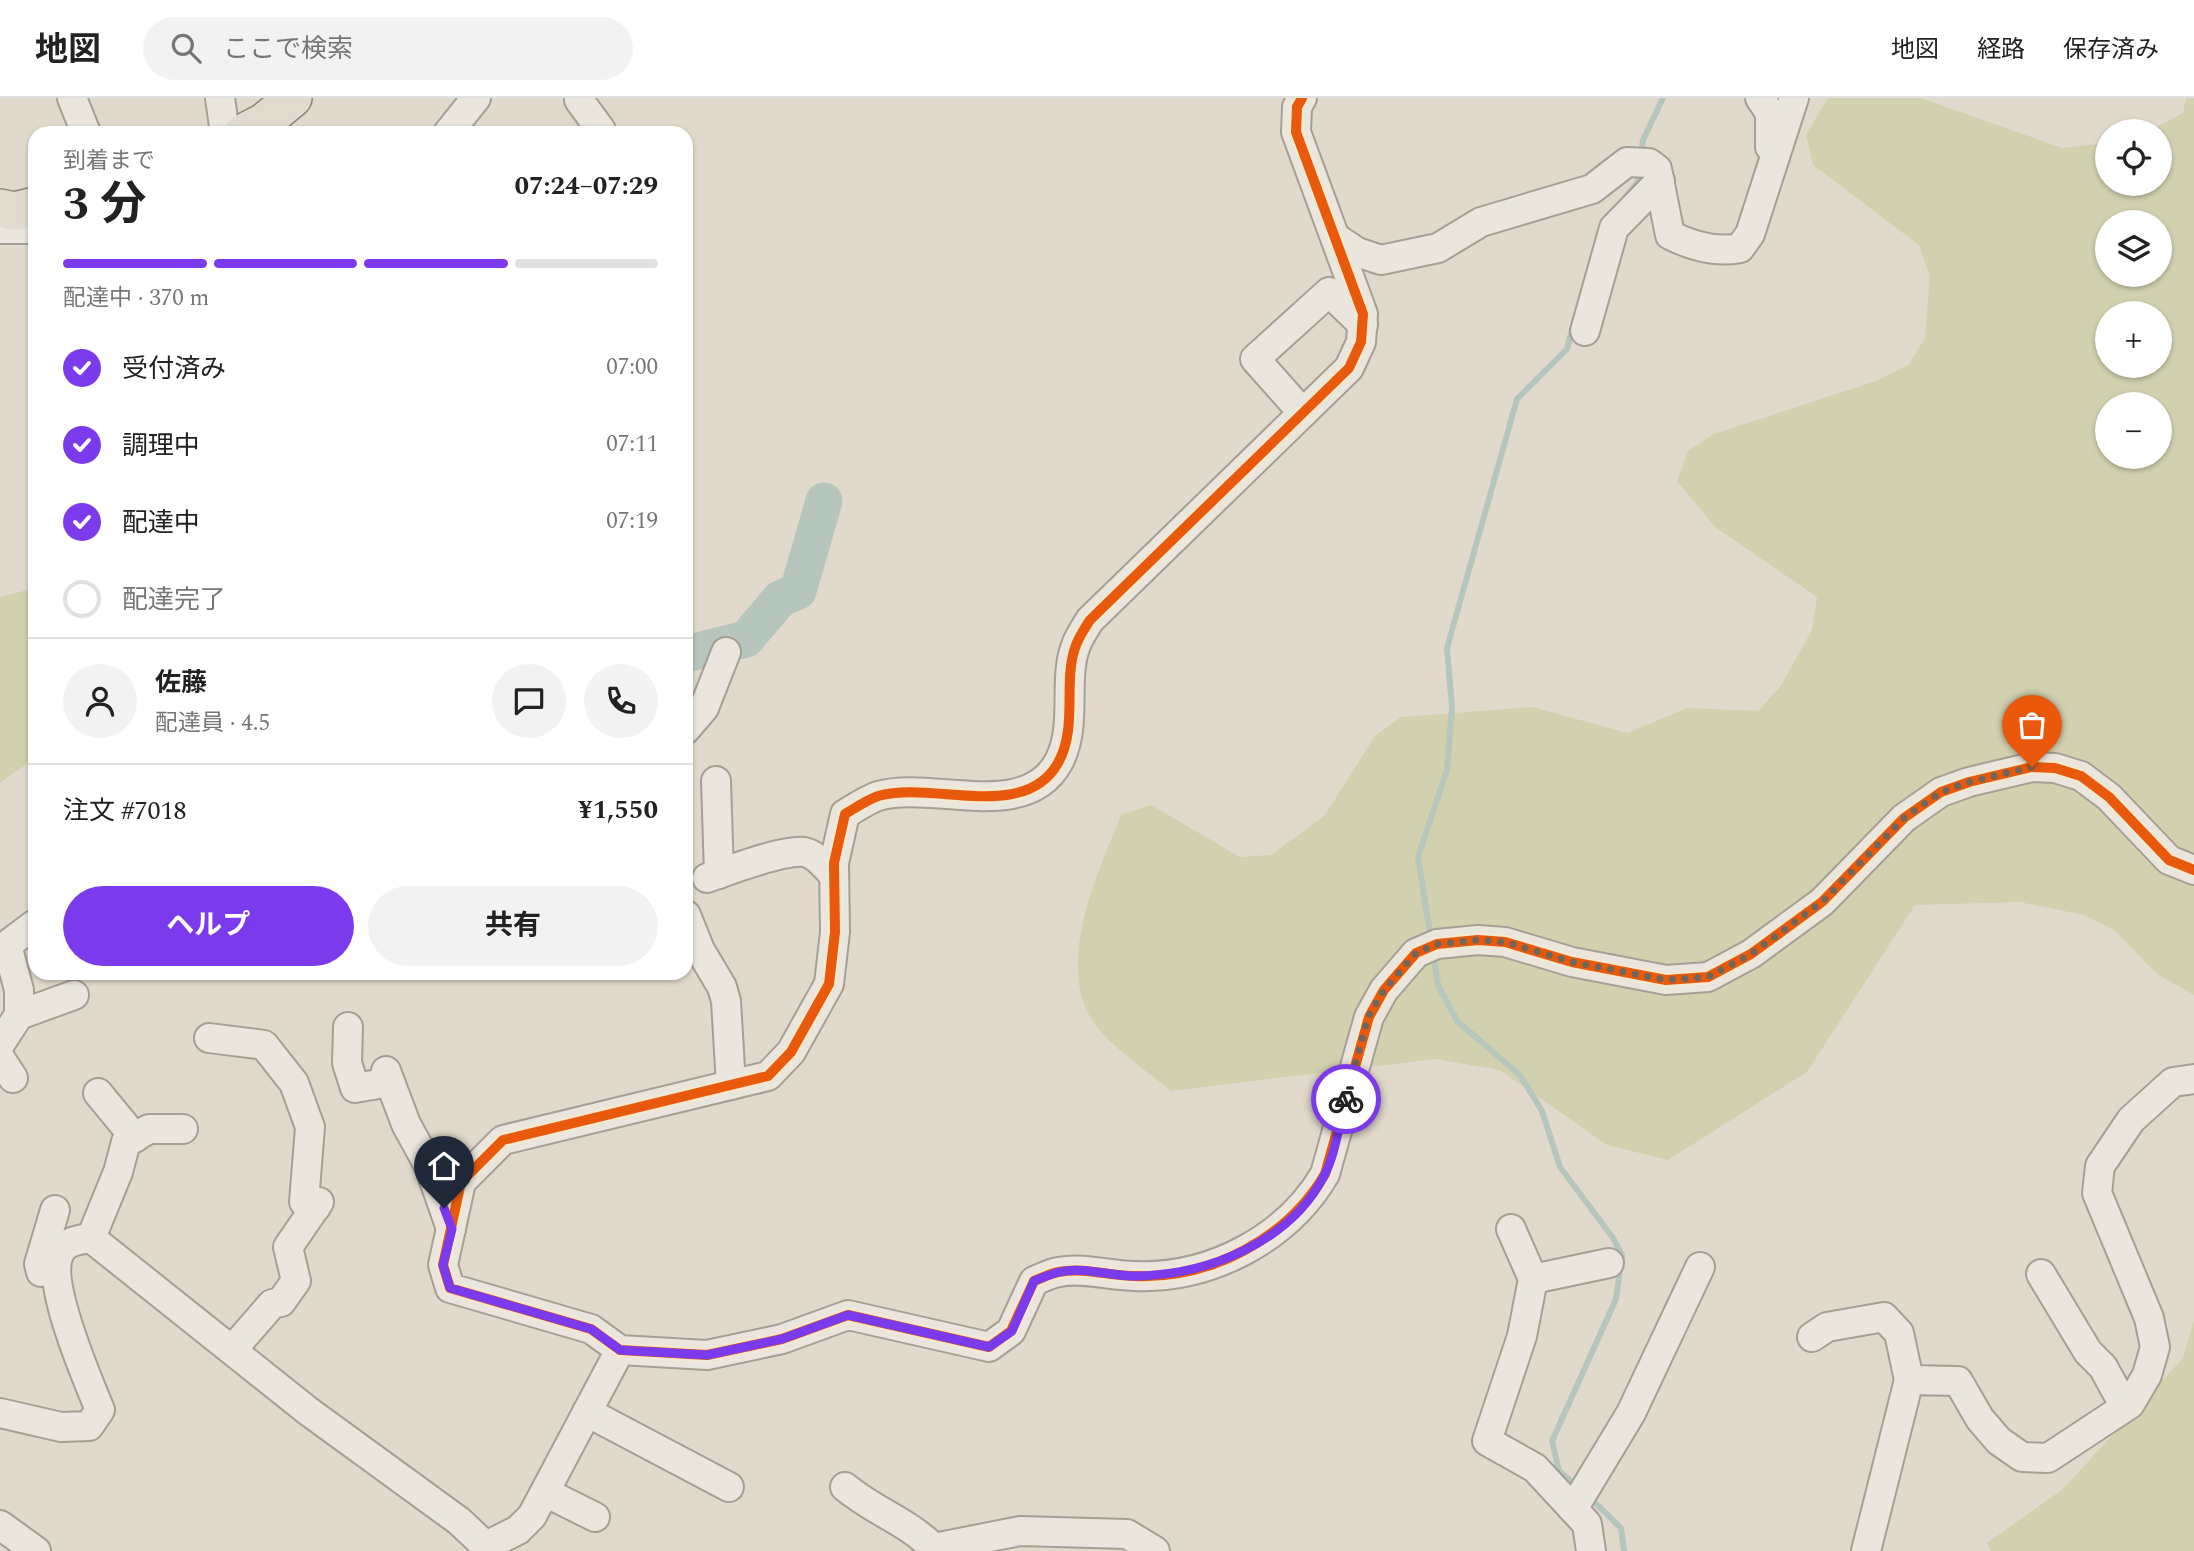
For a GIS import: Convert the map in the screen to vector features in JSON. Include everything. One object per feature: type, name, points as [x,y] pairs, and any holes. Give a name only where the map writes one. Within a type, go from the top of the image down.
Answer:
[{"type":"main road","points":[[256,126],[293,98]]},
{"type":"street","points":[[72,98],[83,126]]},
{"type":"street","points":[[220,98],[224,126]]},
{"type":"street","points":[[453,126],[476,98]]},
{"type":"street","points":[[1302,98],[1297,107],[1296,132],[1359,297],[1363,325],[1362,342],[1349,368],[1090,620],[1074,648],[1067,742],[1057,765],[1037,786],[1013,796],[905,793],[877,796],[845,814],[834,863],[835,932],[829,984],[791,1052],[768,1076],[503,1140],[461,1182],[443,1265],[450,1288],[591,1329],[620,1350],[707,1355],[782,1339],[848,1315],[989,1347],[1012,1331],[1034,1281],[1061,1271],[1137,1277],[1184,1272],[1238,1255],[1283,1224],[1312,1196],[1325,1174],[1368,1017],[1384,990],[1416,953],[1437,944],[1478,940],[1505,942],[1572,962],[1666,980],[1708,977],[1751,954],[1822,902],[1904,818],[1941,792],[1969,782],[2032,767],[2055,768],[2081,776],[2109,797],[2169,860],[2194,870]]},
{"type":"street","points":[[1760,98],[1770,113],[1770,171]]},
{"type":"street","points":[[1645,168],[1670,234],[1684,242],[1722,251],[1740,248],[1750,234],[1794,98]]},
{"type":"street","points":[[579,99],[598,126]]},
{"type":"street","points":[[1336,238],[1357,251],[1381,260],[1438,248],[1481,222],[1592,189],[1645,168]]},
{"type":"street","points":[[1585,331],[1614,228],[1645,168]]},
{"type":"street","points":[[1303,413],[1255,359],[1329,292],[1363,325]]},
{"type":"street","points":[[693,721],[704,708],[726,652]]},
{"type":"street","points":[[716,781],[713,876],[760,861],[804,852],[817,858],[834,876]]},
{"type":"street","points":[[0,1044],[19,1015],[19,990],[8,945],[28,929]]},
{"type":"street","points":[[693,932],[722,987],[726,1002],[731,1085]]},
{"type":"street","points":[[19,1015],[74,995]]},
{"type":"street","points":[[348,1027],[347,1063],[355,1088],[388,1077],[406,1124],[429,1166],[452,1229]]},
{"type":"street","points":[[209,1038],[264,1045],[294,1083],[310,1127],[304,1202],[314,1217],[288,1247],[296,1281],[281,1302],[272,1304],[232,1350]]},
{"type":"street","points":[[1909,1380],[1958,1381],[1980,1419],[1999,1441],[2022,1457],[2048,1458],[2124,1407],[2147,1375],[2155,1347],[2149,1318],[2097,1193],[2100,1166],[2131,1119],[2173,1082],[2194,1079]]},
{"type":"street","points":[[98,1093],[135,1138]]},
{"type":"street","points":[[91,1238],[118,1172],[126,1142],[149,1129],[183,1129]]},
{"type":"street","points":[[55,1210],[39,1264],[46,1297],[58,1328],[69,1325]]},
{"type":"street","points":[[1511,1229],[1533,1279],[1522,1336],[1487,1441],[1535,1468],[1587,1524],[1591,1551]]},
{"type":"street","points":[[0,1412],[61,1427],[89,1426],[100,1410],[76,1353],[55,1272],[59,1252],[71,1240],[91,1238],[489,1548],[518,1530],[532,1516],[620,1350]]},
{"type":"street","points":[[1533,1279],[1609,1263]]},
{"type":"street","points":[[1573,1509],[1631,1413],[1700,1267]]},
{"type":"street","points":[[2041,1273],[2088,1352],[2103,1367],[2124,1407]]},
{"type":"street","points":[[1812,1337],[1828,1327],[1884,1317],[1899,1333],[1909,1380],[1866,1551]]},
{"type":"street","points":[[587,1412],[729,1487]]},
{"type":"street","points":[[845,1487],[860,1500],[912,1527],[934,1550],[1020,1531],[1127,1534],[1154,1551]]},
{"type":"street","points":[[545,1492],[595,1517]]},
{"type":"street","points":[[0,1525],[36,1551]]},
{"type":"green space","points":[[1828,98],[1921,98],[2062,148],[2095,144],[2095,196],[2172,196],[2172,119],[2183,113],[2186,98],[2194,98],[2194,995],[2157,974],[2114,930],[2084,915],[2019,902],[1915,905],[1807,1072],[1668,1160],[1607,1145],[1500,1070],[1435,1059],[1171,1091],[1101,1032],[1086,1008],[1079,982],[1078,954],[1082,924],[1100,866],[1121,815],[1151,805],[1240,857],[1271,855],[1325,815],[1375,736],[1401,717],[1532,707],[1628,733],[1687,708],[1758,711],[1780,687],[1812,630],[1817,597],[1715,527],[1677,481],[1688,451],[1714,434],[1876,381],[1908,365],[1925,338],[1930,276],[1919,245],[1813,165],[1806,135]]},
{"type":"green space","points":[[28,590],[28,763],[0,783],[0,597]]},
{"type":"green space","points":[[2194,1320],[2194,1551],[1991,1551],[1987,1543],[2063,1489],[2183,1358]]},
{"type":"waterway","points":[[1641,154],[1643,140],[1663,98]]},
{"type":"waterway","points":[[1625,198],[1639,180],[1640,169]]},
{"type":"waterway","points":[[1431,939],[1418,857],[1447,770],[1452,708],[1447,648],[1517,399],[1567,349],[1573,326]]},
{"type":"waterway","points":[[693,652],[746,639],[780,599],[798,591],[824,501]]},
{"type":"waterway","points":[[1433,953],[1438,985],[1457,1021],[1520,1075],[1542,1111],[1560,1167],[1613,1238],[1622,1255],[1616,1299],[1552,1441],[1559,1471],[1577,1486]]},
{"type":"waterway","points":[[1588,1496],[1621,1528],[1624,1551]]},
{"type":"cycle path","points":[[1302,98],[1297,107],[1296,132],[1363,314],[1361,342],[1349,368],[1090,620],[1078,641],[1072,662],[1069,720],[1064,749],[1058,763],[1043,781],[1023,791],[1000,796],[900,792],[878,796],[845,814],[834,863],[835,932],[829,984],[791,1052],[768,1076],[503,1140],[461,1182],[443,1265],[450,1288],[591,1329],[620,1350],[707,1355],[782,1339],[848,1315],[989,1347],[1011,1331],[1034,1281],[1053,1273],[1068,1271],[1135,1276],[1191,1270],[1244,1251],[1290,1218],[1325,1174],[1369,1017],[1384,990],[1416,953],[1437,944],[1478,940],[1505,942],[1572,962],[1666,980],[1708,977],[1751,954],[1822,902],[1904,818],[1941,792],[1969,782],[2032,767],[2055,768],[2081,776],[2109,797],[2169,860],[2194,870]]},
{"type":"way so far","points":[[1346,1099],[1368,1017],[1384,990],[1416,953],[1437,944],[1478,940],[1505,942],[1572,962],[1666,980],[1708,977],[1751,954],[1822,902],[1904,818],[1941,792],[1969,782],[2032,767]]},
{"type":"route","points":[[444,1208],[452,1229],[443,1265],[450,1288],[591,1329],[620,1350],[707,1355],[782,1339],[848,1315],[989,1347],[1012,1331],[1034,1281],[1061,1271],[1137,1277],[1184,1272],[1238,1255],[1283,1224],[1312,1196],[1325,1174],[1346,1099]]}]
